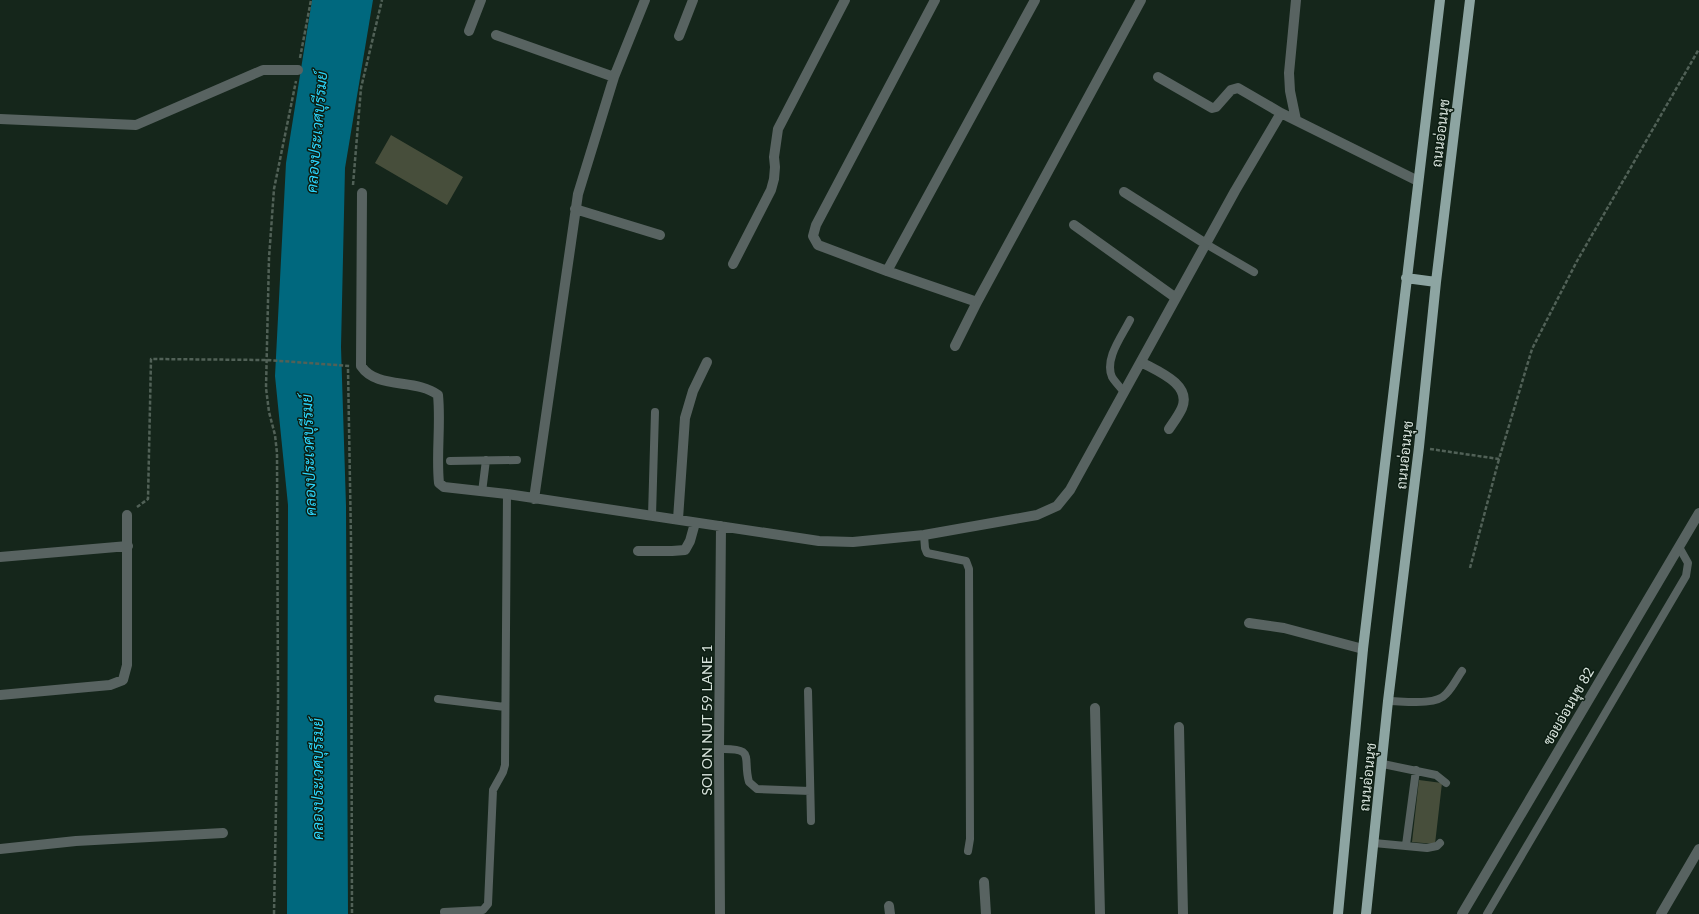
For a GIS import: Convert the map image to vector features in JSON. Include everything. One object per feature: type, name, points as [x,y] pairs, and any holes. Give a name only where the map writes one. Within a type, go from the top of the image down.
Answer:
[{"type":"main road","name":"ถนนอ่อนนุช","points":[[1338,914],[1363,649],[1440,0]]},
{"type":"main road","name":"ถนนอ่อนนุช","points":[[1366,914],[1383,764],[1388,700],[1419,448],[1436,282],[1470,0]]},
{"type":"main road","points":[[1406,278],[1436,282]]},
{"type":"street","points":[[469,31],[481,0]]},
{"type":"street","points":[[534,499],[578,194],[614,77],[645,0]]},
{"type":"street","points":[[679,36],[693,0]]},
{"type":"street","points":[[733,264],[771,190],[774,179],[774,157],[778,129],[845,0]]},
{"type":"street","points":[[935,0],[816,225],[813,236],[818,245],[976,302]]},
{"type":"street","points":[[887,271],[1035,0]]},
{"type":"street","points":[[955,346],[976,302],[1141,0]]},
{"type":"street","points":[[1296,0],[1289,73],[1290,91],[1296,120]]},
{"type":"street","points":[[496,35],[614,77]]},
{"type":"street","points":[[0,119],[136,126],[263,70],[298,70]]},
{"type":"street","points":[[1158,77],[1212,108],[1216,107],[1231,90],[1238,88],[1281,113],[1418,181]]},
{"type":"street","points":[[362,193],[361,366],[365,373],[374,378],[430,389],[438,395],[438,468],[439,483],[444,487],[507,494],[819,541],[853,542],[924,535],[1037,515],[1057,506],[1070,490],[1206,244],[1281,113]]},
{"type":"street","points":[[1124,192],[1206,244]]},
{"type":"street","points":[[576,208],[660,235]]},
{"type":"street","points":[[1074,225],[1176,298]]},
{"type":"street","points":[[678,519],[685,418],[693,391],[707,362]]},
{"type":"street","points":[[1141,362],[1171,379],[1181,388],[1184,396],[1183,407],[1169,430]]},
{"type":"street","name":"ซอยอ่อนนุช 82","points":[[1462,914],[1699,513]]},
{"type":"street","points":[[0,695],[110,685],[123,680],[127,665],[127,515]]},
{"type":"street","points":[[638,551],[672,552],[685,550],[690,541],[695,523]]},
{"type":"street","name":"SOI ON NUT 59 LANE 1","points":[[720,914],[721,526]]},
{"type":"street","points":[[0,557],[128,546]]},
{"type":"street","points":[[1249,623],[1284,628],[1363,649]]},
{"type":"street","points":[[1095,708],[1100,914]]},
{"type":"street","points":[[1179,727],[1183,914]]},
{"type":"street","points":[[0,849],[76,841],[223,833]]},
{"type":"street","points":[[1661,914],[1699,848]]},
{"type":"street","points":[[984,882],[986,914]]},
{"type":"lane","points":[[1206,244],[1254,272]]},
{"type":"lane","points":[[1124,392],[1113,378],[1110,369],[1113,354],[1130,320]]},
{"type":"lane","points":[[652,516],[655,412]]},
{"type":"lane","points":[[482,492],[486,460]]},
{"type":"lane","points":[[450,461],[517,460]]},
{"type":"lane","points":[[444,912],[483,910],[488,904],[493,790],[503,772],[505,764],[507,494]]},
{"type":"lane","points":[[924,535],[927,553],[966,561],[969,569],[970,838],[968,851]]},
{"type":"lane","points":[[1487,914],[1686,576],[1688,563],[1679,547]]},
{"type":"lane","points":[[1388,700],[1420,702],[1436,700],[1446,695],[1462,670]]},
{"type":"lane","points":[[808,691],[811,821]]},
{"type":"lane","points":[[438,699],[505,706]]},
{"type":"lane","points":[[720,749],[737,748],[744,753],[748,764],[749,782],[757,789],[810,791]]},
{"type":"lane","points":[[1383,764],[1436,775],[1446,783]]},
{"type":"lane","points":[[1406,845],[1416,770]]},
{"type":"lane","points":[[1374,843],[1433,848],[1440,843]]},
{"type":"path","points":[[274,914],[278,700],[277,453],[276,435],[266,388],[268,258],[274,189],[311,0]]},
{"type":"path","points":[[353,187],[361,88],[382,0]]},
{"type":"path","points":[[1470,568],[1499,459],[1532,349],[1577,260],[1699,50]]},
{"type":"path","points":[[127,515],[148,498],[151,359],[267,360],[361,366]]},
{"type":"path","points":[[348,365],[351,539],[352,914]]},
{"type":"path","points":[[1419,448],[1499,459]]},
{"type":"water","name":"คลองประเวศบุรีรมย์","points":[[312,0],[373,0],[345,168],[341,347],[346,506],[348,914],[287,914],[288,505],[275,376],[286,163]]},
{"type":"building","points":[[391,135],[463,177],[447,205],[375,163]]},
{"type":"building","points":[[1419,780],[1442,783],[1435,844],[1412,842]]}]
